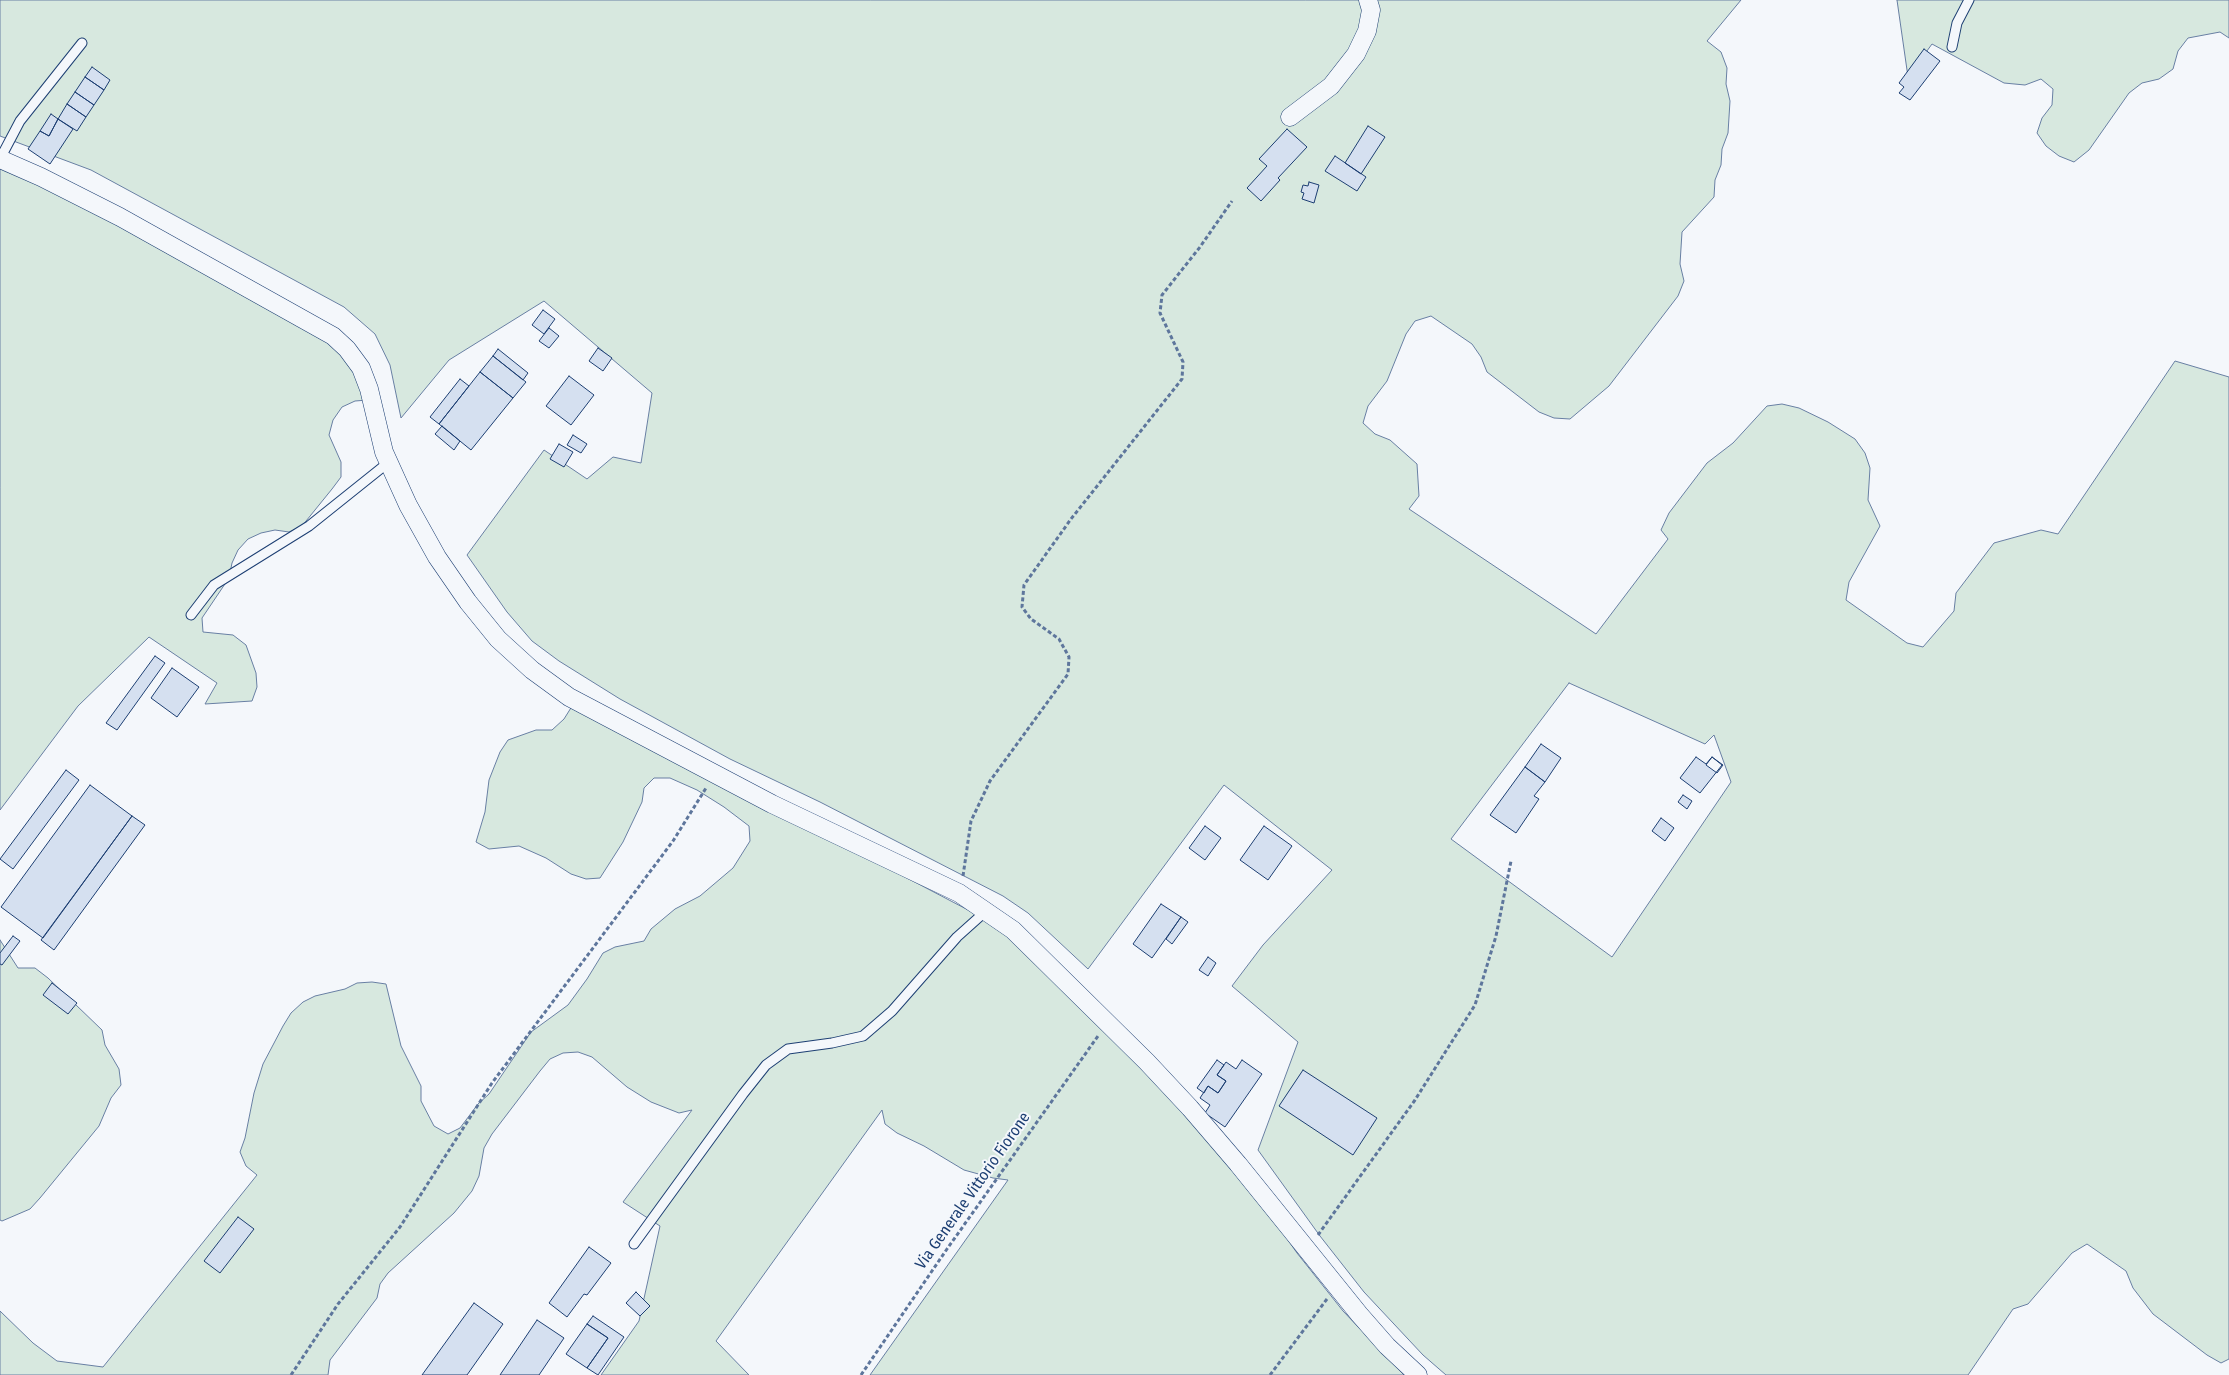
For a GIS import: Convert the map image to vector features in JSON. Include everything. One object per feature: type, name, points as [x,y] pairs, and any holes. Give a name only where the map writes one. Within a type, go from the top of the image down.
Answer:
[{"type":"street","points":[[1290,117],[1331,86],[1356,54],[1367,31],[1371,10],[1368,0]]},
{"type":"street","points":[[0,159],[41,176],[120,217],[333,336],[347,349],[361,368],[384,452],[408,505],[438,557],[468,602],[505,645],[532,670],[569,697],[828,832],[959,893],[1013,930],[1190,1108],[1238,1164],[1336,1287],[1387,1346],[1418,1375]]},
{"type":"lane","points":[[1952,47],[1957,23],[1969,0]]},
{"type":"lane","points":[[0,159],[20,121],[82,43]]},
{"type":"lane","points":[[191,615],[214,585],[309,526],[389,462]]},
{"type":"lane","points":[[634,1244],[766,1065],[788,1049],[832,1043],[863,1036],[892,1011],[956,937],[986,911]]},
{"type":"path","points":[[959,893],[971,821],[990,781],[1068,674],[1069,657],[1059,639],[1031,619],[1022,607],[1024,585],[1070,519],[1182,380],[1183,362],[1160,313],[1162,295],[1200,247],[1232,201]]},
{"type":"path","points":[[291,1375],[338,1304],[400,1227],[492,1083],[674,842],[714,774]]},
{"type":"path","points":[[1307,1251],[1415,1100],[1475,1005],[1496,936],[1511,861]]},
{"type":"path","name":"Via Generale Vittorio Fiorone","points":[[861,1375],[947,1249],[1107,1023]]},
{"type":"path","points":[[1270,1375],[1336,1287]]},
{"type":"shaded area","points":[[0,0],[1741,0],[1707,41],[1721,52],[1727,68],[1726,84],[1730,101],[1728,133],[1722,149],[1721,165],[1715,180],[1714,197],[1682,232],[1680,264],[1684,281],[1678,296],[1609,386],[1570,419],[1554,418],[1539,412],[1487,372],[1481,357],[1472,344],[1431,316],[1415,321],[1406,334],[1387,381],[1368,406],[1363,423],[1375,434],[1390,440],[1417,464],[1419,496],[1409,509],[1596,634],[1668,539],[1661,530],[1669,513],[1707,463],[1733,443],[1767,406],[1782,404],[1799,408],[1828,422],[1855,439],[1865,453],[1870,468],[1868,500],[1880,526],[1849,582],[1846,600],[1907,643],[1923,647],[1954,611],[1956,593],[1994,543],[2041,530],[2058,534],[2175,361],[2229,377],[2229,1359],[2221,1363],[2207,1355],[2153,1314],[2133,1288],[2126,1271],[2087,1244],[2072,1253],[2028,1304],[2013,1309],[1968,1375],[1446,1375],[1423,1355],[1364,1292],[1320,1236],[1258,1150],[1298,1042],[1232,986],[1263,945],[1332,870],[1224,785],[1088,969],[1028,913],[1003,896],[820,802],[730,759],[620,699],[559,661],[532,641],[507,612],[467,555],[544,450],[587,479],[613,457],[641,463],[652,393],[544,301],[449,360],[401,418],[390,365],[375,334],[344,307],[91,170],[0,136]],"holes":[[[1569,683],[1705,744],[1714,735],[1731,782],[1612,957],[1451,839]]]},
{"type":"shaded area","points":[[1897,0],[2229,0],[2229,38],[2220,32],[2188,38],[2178,51],[2173,69],[2159,79],[2142,83],[2129,93],[2089,150],[2074,162],[2059,156],[2046,146],[2037,133],[2042,118],[2052,105],[2053,89],[2041,79],[2025,85],[2004,83],[1932,44],[1908,77]]},
{"type":"shaded area","points":[[0,166],[17,171],[352,350],[368,400],[355,401],[342,407],[333,420],[329,435],[341,462],[341,477],[332,489],[302,526],[289,532],[275,530],[261,533],[248,539],[238,550],[232,563],[229,578],[202,618],[203,632],[233,635],[246,645],[256,673],[257,687],[252,701],[205,704],[217,683],[149,637],[78,706],[0,810]]},
{"type":"shaded area","points":[[574,703],[989,921],[1011,935],[1154,1074],[1258,1197],[1297,1253],[1343,1311],[1404,1375],[870,1375],[1008,1180],[964,1170],[924,1146],[897,1133],[885,1124],[882,1110],[716,1341],[749,1375],[601,1375],[639,1321],[660,1226],[623,1202],[692,1110],[679,1113],[651,1102],[627,1087],[592,1057],[578,1052],[563,1053],[550,1059],[540,1071],[492,1134],[484,1148],[479,1176],[472,1191],[454,1213],[388,1273],[380,1284],[377,1298],[330,1360],[328,1375],[0,1375],[0,1311],[33,1343],[57,1361],[103,1367],[257,1175],[246,1166],[240,1152],[245,1138],[254,1093],[263,1064],[283,1026],[291,1013],[303,1002],[315,996],[345,989],[357,983],[372,982],[386,984],[401,1046],[421,1086],[421,1101],[434,1126],[448,1134],[460,1128],[478,1104],[489,1094],[531,1032],[568,1005],[603,953],[615,947],[644,941],[651,929],[675,909],[700,896],[733,868],[750,841],[749,826],[697,790],[670,778],[654,778],[644,788],[642,802],[623,842],[600,878],[586,879],[571,874],[546,858],[519,846],[489,849],[476,842],[485,812],[489,780],[500,752],[508,740],[536,730],[552,730],[564,719]]},
{"type":"shaded area","points":[[0,940],[18,968],[35,968],[102,1030],[105,1045],[119,1069],[121,1085],[111,1098],[99,1126],[40,1198],[30,1209],[2,1221],[0,1220]]},
{"type":"building","points":[[1924,49],[1940,61],[1910,100],[1899,93],[1904,87],[1899,83]]},
{"type":"building","points":[[92,67],[110,80],[104,90],[85,77]]},
{"type":"building","points":[[85,77],[104,90],[94,105],[75,92]]},
{"type":"building","points":[[75,92],[94,105],[86,117],[67,104]]},
{"type":"building","points":[[67,104],[86,117],[77,131],[58,119]]},
{"type":"building","points":[[51,114],[58,119],[49,136],[40,131]]},
{"type":"building","points":[[58,119],[73,129],[50,164],[28,149],[40,131],[49,136]]},
{"type":"building","points":[[1368,126],[1385,137],[1361,174],[1345,163]]},
{"type":"building","points":[[1287,129],[1307,147],[1278,178],[1280,180],[1261,201],[1247,188],[1267,166],[1259,159]]},
{"type":"building","points":[[1335,156],[1366,177],[1357,191],[1325,171]]},
{"type":"building","points":[[1309,182],[1319,185],[1314,203],[1302,199],[1304,193],[1301,192],[1303,185],[1308,186]]},
{"type":"building","points":[[543,310],[555,319],[544,334],[532,325]]},
{"type":"building","points":[[549,328],[559,336],[549,348],[539,341]]},
{"type":"building","points":[[598,348],[612,358],[603,371],[589,361]]},
{"type":"building","points":[[498,349],[528,373],[523,380],[493,356]]},
{"type":"building","points":[[493,356],[526,382],[513,398],[480,372]]},
{"type":"building","points":[[480,372],[513,398],[471,450],[439,424]]},
{"type":"building","points":[[569,376],[594,395],[571,425],[546,406]]},
{"type":"building","points":[[460,379],[469,386],[439,424],[430,417]]},
{"type":"building","points":[[442,426],[460,441],[454,450],[435,434]]},
{"type":"building","points":[[573,435],[587,444],[581,453],[567,445]]},
{"type":"building","points":[[559,444],[573,452],[564,467],[550,459]]},
{"type":"building","points":[[155,656],[165,663],[117,730],[106,723]]},
{"type":"building","points":[[172,668],[199,687],[177,717],[151,698]]},
{"type":"building","points":[[1541,744],[1561,758],[1545,782],[1525,767]]},
{"type":"building","points":[[1696,757],[1706,764],[1712,757],[1722,765],[1700,793],[1680,778]]},
{"type":"building","points":[[1712,757],[1723,765],[1717,773],[1706,765]]},
{"type":"building","points":[[1525,767],[1545,782],[1534,796],[1539,799],[1516,833],[1490,815]]},
{"type":"building","points":[[66,770],[79,780],[13,869],[0,859]]},
{"type":"building","points":[[90,785],[132,816],[43,938],[1,907]]},
{"type":"building","points":[[1683,795],[1692,801],[1687,809],[1678,802]]},
{"type":"building","points":[[132,816],[145,825],[54,950],[41,940]]},
{"type":"building","points":[[1661,818],[1674,828],[1665,841],[1652,831]]},
{"type":"building","points":[[1205,826],[1221,838],[1205,860],[1189,848]]},
{"type":"building","points":[[1264,826],[1292,846],[1268,880],[1240,860]]},
{"type":"building","points":[[1161,904],[1181,917],[1152,958],[1133,944]]},
{"type":"building","points":[[1181,917],[1188,922],[1172,944],[1166,939]]},
{"type":"building","points":[[13,936],[20,941],[2,965],[0,964],[0,953]]},
{"type":"building","points":[[1208,957],[1216,963],[1208,976],[1199,970]]},
{"type":"building","points":[[52,983],[77,1003],[68,1014],[43,995]]},
{"type":"building","points":[[1217,1060],[1224,1065],[1217,1075],[1226,1081],[1218,1093],[1208,1086],[1204,1093],[1197,1088]]},
{"type":"building","points":[[1242,1060],[1262,1074],[1225,1127],[1205,1113],[1210,1105],[1200,1098],[1208,1086],[1218,1093],[1226,1081],[1217,1075],[1226,1062],[1236,1069]]},
{"type":"building","points":[[1303,1070],[1377,1118],[1353,1155],[1279,1106]]},
{"type":"building","points":[[238,1217],[254,1229],[220,1273],[204,1261]]},
{"type":"building","points":[[589,1247],[611,1263],[587,1295],[584,1294],[567,1317],[549,1303]]},
{"type":"building","points":[[636,1292],[650,1306],[640,1316],[626,1303]]},
{"type":"building","points":[[474,1303],[503,1324],[467,1375],[422,1375]]},
{"type":"building","points":[[593,1316],[624,1337],[598,1375],[587,1368],[608,1338],[587,1324]]},
{"type":"building","points":[[537,1320],[564,1338],[539,1375],[500,1375]]},
{"type":"building","points":[[587,1324],[608,1338],[587,1368],[566,1354]]}]
